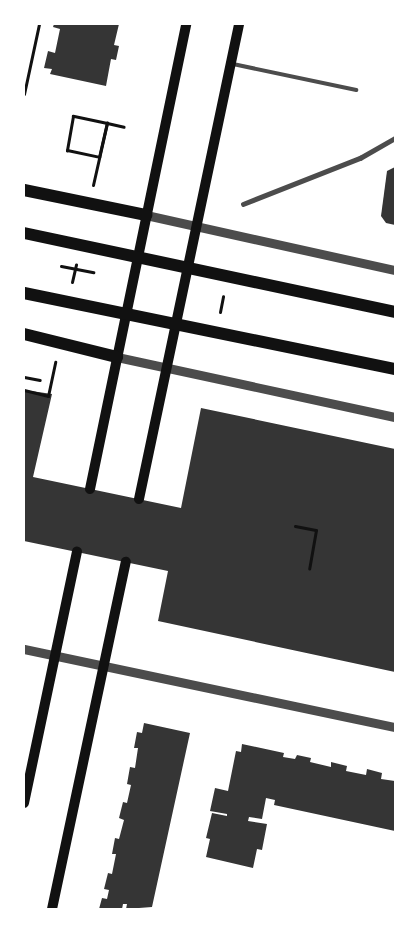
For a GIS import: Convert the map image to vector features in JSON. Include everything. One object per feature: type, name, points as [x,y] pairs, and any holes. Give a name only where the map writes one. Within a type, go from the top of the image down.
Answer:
[{"type":"main road","points":[[90,489],[186,24]]},
{"type":"main road","points":[[139,499],[239,24]]},
{"type":"main road","points":[[24,190],[146,216]]},
{"type":"main road","points":[[24,233],[395,312]]},
{"type":"main road","points":[[24,293],[395,369]]},
{"type":"main road","points":[[24,334],[117,357]]},
{"type":"main road","points":[[24,803],[77,552]]},
{"type":"main road","points":[[52,909],[126,562]]},
{"type":"street","points":[[243,204],[360,158],[395,138]]},
{"type":"street","points":[[146,216],[395,270]]},
{"type":"street","points":[[117,357],[395,417]]},
{"type":"street","points":[[24,649],[395,728]]},
{"type":"lane","points":[[230,64],[356,90]]},
{"type":"path","points":[[24,94],[39,24]]},
{"type":"path","points":[[87,119],[74,116],[66,150],[99,157],[107,123],[124,127]]},
{"type":"path","points":[[61,266],[93,272]]},
{"type":"path","points":[[219,315],[223,294]]},
{"type":"path","points":[[24,377],[40,380]]},
{"type":"path","points":[[295,526],[316,530],[308,568]]},
{"type":"building","points":[[54,24],[119,24],[114,45],[119,46],[116,60],[111,59],[106,86],[50,74],[52,69],[44,68],[48,51],[55,53],[60,29],[53,27]]},
{"type":"building","points":[[395,167],[395,225],[386,223],[381,216],[387,171]]},
{"type":"building","points":[[24,390],[52,394],[33,477],[181,508],[201,408],[395,449],[395,672],[158,621],[168,571],[24,541]]},
{"type":"building","points":[[144,723],[190,733],[152,907],[126,909],[127,904],[123,904],[122,909],[99,909],[102,898],[107,899],[109,890],[104,889],[108,873],[112,874],[116,854],[112,854],[115,838],[119,839],[124,820],[119,818],[123,802],[127,803],[131,785],[127,784],[130,767],[135,768],[138,748],[134,748],[137,732],[142,733]]},
{"type":"building","points":[[242,744],[284,753],[283,757],[295,759],[297,755],[311,758],[310,762],[331,767],[331,762],[347,766],[346,771],[366,775],[367,769],[382,773],[381,779],[395,781],[395,831],[274,805],[275,800],[266,798],[262,819],[249,817],[248,821],[267,824],[262,850],[257,849],[253,868],[206,857],[210,839],[206,838],[212,813],[227,816],[227,814],[210,811],[215,788],[228,791],[236,751],[241,752]]}]
